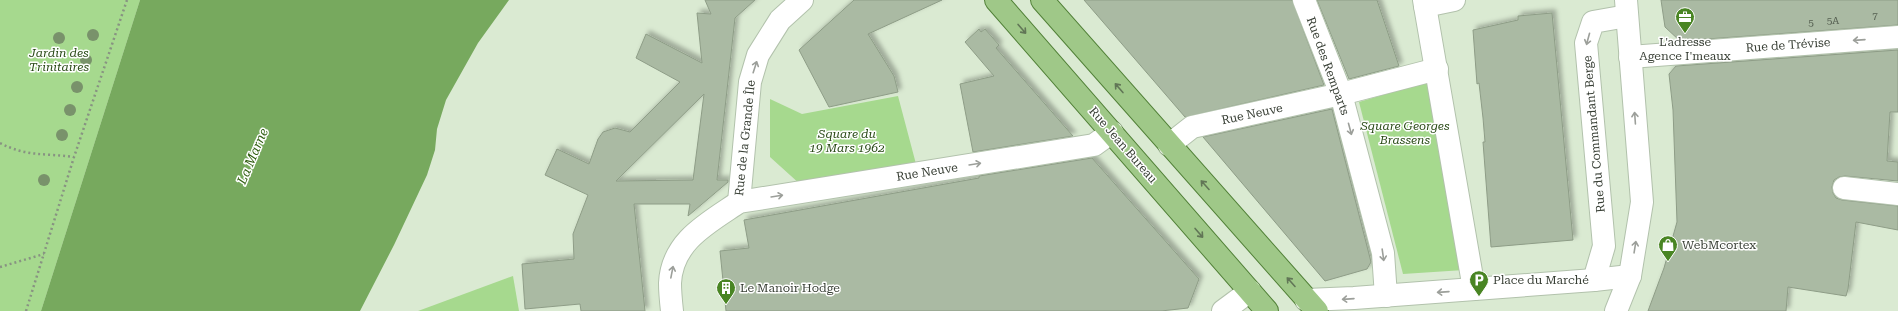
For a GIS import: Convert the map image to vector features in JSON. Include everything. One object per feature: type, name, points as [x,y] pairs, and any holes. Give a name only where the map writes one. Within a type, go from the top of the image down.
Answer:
[{"type":"main road","name":"Rue Jean Bureau","points":[[996,0],[1267,311]]},
{"type":"main road","points":[[1042,0],[1312,305]]},
{"type":"street","name":"Rue de la Grande Île","points":[[672,311],[670,283],[674,264],[683,245],[702,227],[739,202],[750,82],[758,55],[780,20],[802,0]]},
{"type":"street","name":"Rue des Remparts","points":[[1304,0],[1341,94],[1383,253],[1386,296]]},
{"type":"street","points":[[1454,0],[1425,3],[1474,289]]},
{"type":"street","name":"Rue du Commandant Berge","points":[[1594,280],[1604,246],[1586,43],[1593,22],[1627,8],[1642,202],[1630,276],[1616,311]]},
{"type":"street","name":"Rue de Trévise","points":[[1630,57],[1898,37]]},
{"type":"street","name":"Rue Neuve","points":[[1170,145],[1192,127],[1341,94],[1437,69]]},
{"type":"street","name":"Rue Neuve","points":[[739,202],[1094,145],[1112,132]]},
{"type":"street","points":[[1844,188],[1898,194]]},
{"type":"street","points":[[1312,305],[1333,300],[1630,276]]},
{"type":"street","points":[[1223,311],[1250,291]]},
{"type":"path","points":[[26,311],[74,157],[127,0]]},
{"type":"path","points":[[0,143],[28,154],[49,154],[74,157]]},
{"type":"path","points":[[0,267],[44,254]]},
{"type":"green space","name":"Jardin des Trinitaires","points":[[0,0],[140,0],[41,311],[0,311]]},
{"type":"green space","name":"Square Georges Brassens","points":[[1433,80],[1464,270],[1403,274],[1359,102]]},
{"type":"green space","name":"Square du 19 Mars 1962","points":[[898,96],[916,164],[801,185],[770,157],[770,99],[802,114]]},
{"type":"green space","points":[[513,276],[519,311],[418,311]]},
{"type":"water","name":"La Marne","points":[[140,0],[509,0],[478,43],[446,100],[437,129],[435,150],[427,175],[394,245],[360,311],[41,311]]},
{"type":"building","points":[[705,0],[755,0],[735,18],[717,180],[728,180],[728,182],[688,216],[690,204],[634,204],[645,311],[581,311],[580,304],[525,309],[522,264],[574,259],[573,234],[588,195],[545,175],[557,149],[589,164],[598,139],[603,132],[615,128],[630,132],[680,82],[636,58],[646,34],[702,63],[697,13],[711,14]],"holes":[[[704,94],[693,180],[616,181]]]},
{"type":"building","points":[[854,0],[942,0],[868,34],[894,76],[898,92],[829,107],[799,50]]},
{"type":"building","points":[[1084,0],[1292,0],[1324,85],[1185,117]]},
{"type":"building","points":[[1317,0],[1377,0],[1399,66],[1349,79]]},
{"type":"building","points":[[1661,0],[1898,0],[1898,25],[1680,41],[1665,27]]},
{"type":"building","points":[[1552,13],[1573,240],[1491,247],[1483,142],[1485,142],[1479,83],[1477,84],[1473,30],[1518,20],[1518,16]]},
{"type":"building","points":[[979,29],[981,32],[985,29],[999,45],[996,48],[1073,136],[973,152],[960,84],[994,76],[965,42]]},
{"type":"building","points":[[1898,50],[1898,112],[1890,112],[1887,161],[1898,162],[1898,181],[1845,176],[1834,180],[1832,187],[1836,198],[1842,200],[1898,206],[1898,230],[1856,222],[1846,296],[1788,287],[1786,311],[1648,311],[1664,268],[1677,222],[1673,110],[1669,74],[1676,66]]},
{"type":"building","points":[[1332,109],[1371,262],[1367,269],[1325,281],[1203,137]]},
{"type":"building","points":[[1092,158],[1199,279],[1188,308],[1161,311],[726,311],[720,251],[749,248],[744,220],[979,178],[979,176]]},
{"type":"place","name":"L'adresse Agence I'meaux","points":[[1685,34]]},
{"type":"place","name":"WebMcortex","points":[[1668,262]]},
{"type":"place","name":"Place du Marché","points":[[1479,297]]},
{"type":"place","name":"Le Manoir Hodge","points":[[726,305]]}]
